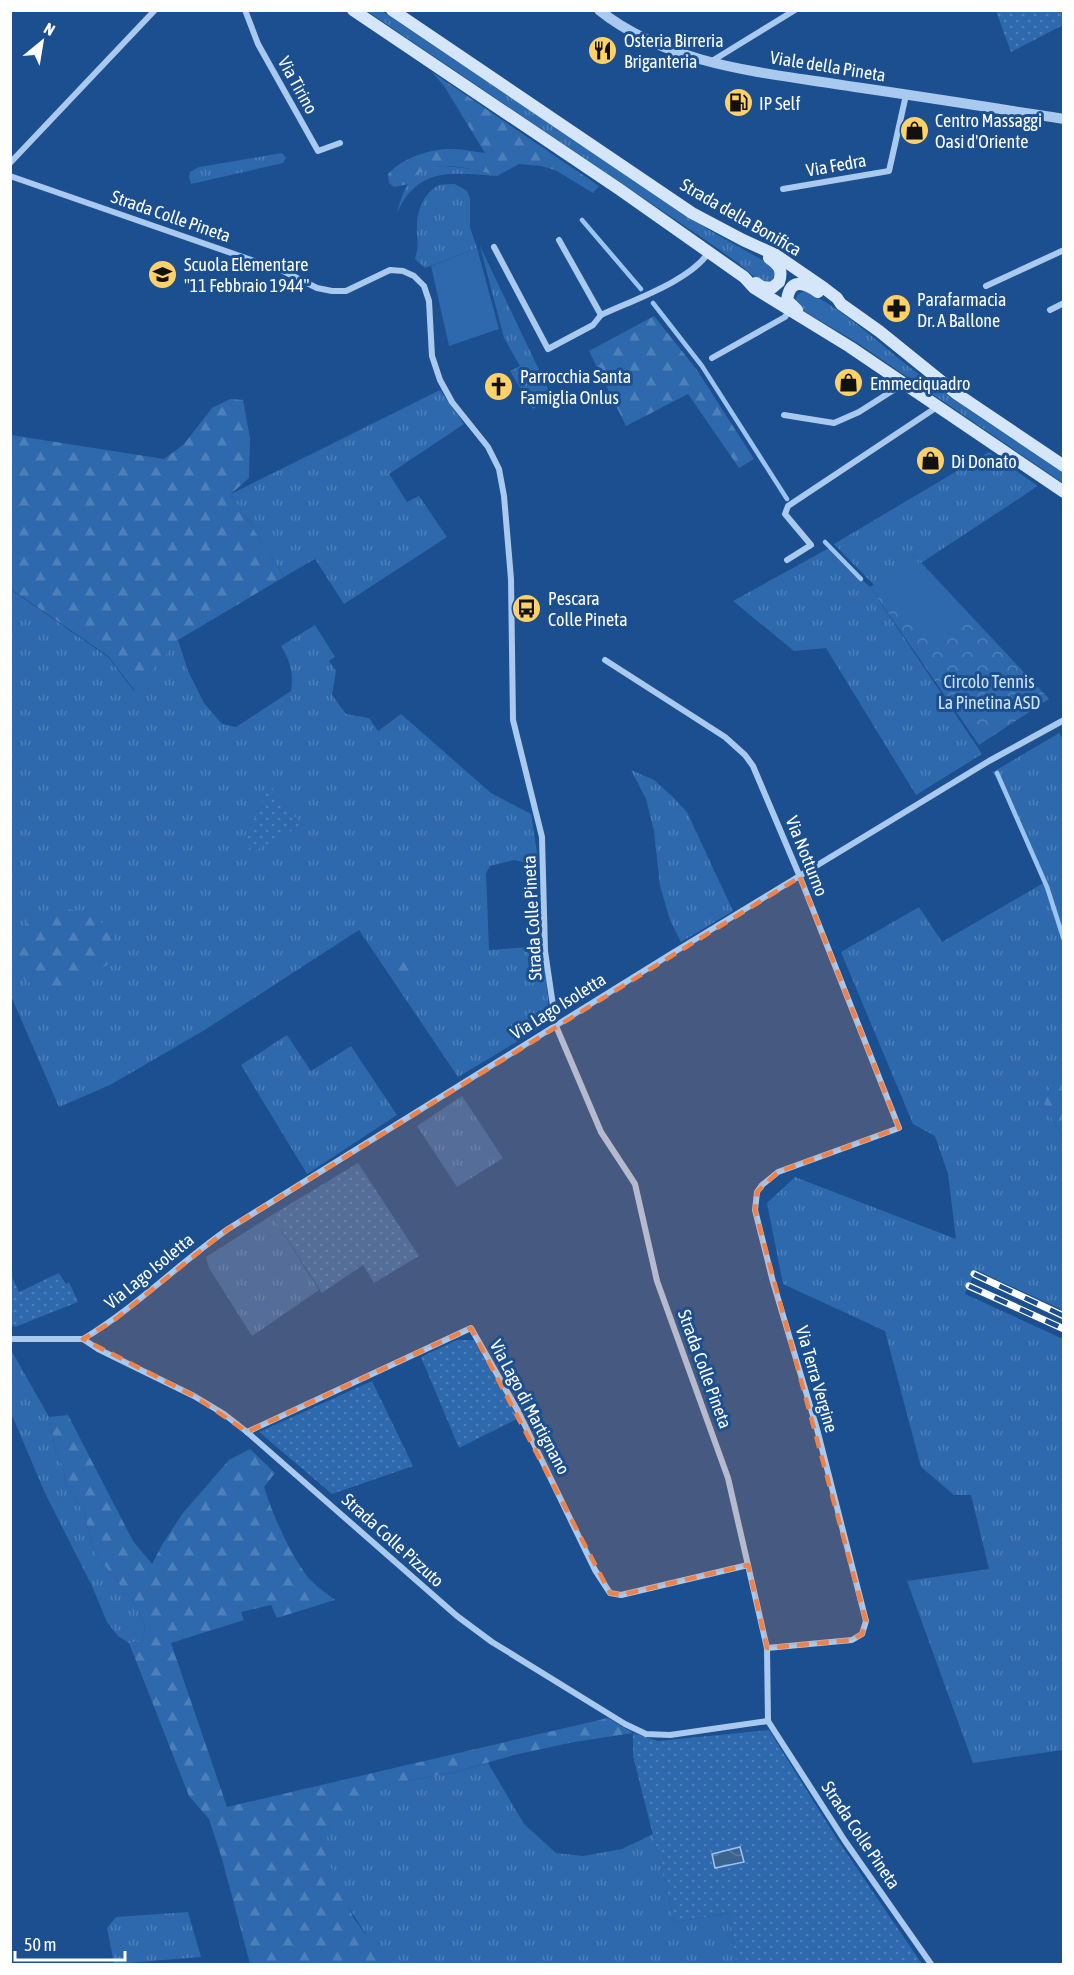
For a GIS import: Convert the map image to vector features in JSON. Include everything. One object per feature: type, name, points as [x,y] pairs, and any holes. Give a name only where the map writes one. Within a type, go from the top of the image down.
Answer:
[{"type":"main road","points":[[353,10],[744,277],[762,287],[772,288],[779,282],[781,275],[779,266],[752,245]]},
{"type":"main road","name":"Strada della Bonifica","points":[[392,10],[693,213],[786,261],[837,298],[841,304],[879,331],[951,389],[1064,466]]},
{"type":"main road","points":[[744,277],[754,288],[804,318],[1064,492]]},
{"type":"main road","points":[[804,318],[787,300],[790,291],[797,284],[807,284],[834,302],[841,304]]},
{"type":"street","points":[[10,163],[155,10]]},
{"type":"street","name":"Via Tirino","points":[[245,10],[258,44],[318,151],[340,143]]},
{"type":"street","name":"Viale della Pineta","points":[[599,10],[608,18],[652,42],[709,63],[1064,119]]},
{"type":"street","points":[[709,63],[795,10]]},
{"type":"street","name":"Via Fedra","points":[[783,189],[889,171],[906,95]]},
{"type":"street","name":"Strada Colle Pineta","points":[[10,176],[283,271],[317,288],[346,291],[390,270],[409,273],[424,286],[429,301],[432,356],[440,380],[452,402],[488,447],[499,469],[504,496],[513,631],[513,720],[542,837],[545,951],[556,1026],[601,1132],[635,1184],[657,1281],[728,1478],[767,1648],[768,1721],[845,1841],[932,1965]]},
{"type":"street","points":[[559,240],[601,315]]},
{"type":"street","points":[[494,247],[548,349],[593,325],[601,315],[684,275],[697,267],[709,252]]},
{"type":"street","points":[[986,286],[1064,250]]},
{"type":"street","points":[[1050,310],[1064,303]]},
{"type":"street","points":[[712,358],[785,317],[789,311]]},
{"type":"street","points":[[784,415],[834,423],[859,412],[903,384]]},
{"type":"street","points":[[787,560],[811,545],[784,514],[788,506],[937,407]]},
{"type":"street","name":"Via Notturno","points":[[605,660],[725,737],[745,755],[758,776],[800,877],[900,1128]]},
{"type":"street","name":"Via Lago Isoletta","points":[[83,1339],[114,1321],[191,1255],[228,1229],[989,761],[1064,720]]},
{"type":"street","name":"Via Terra Vergine","points":[[767,1648],[852,1640],[862,1634],[866,1621],[817,1429],[773,1282],[755,1210],[757,1192],[778,1172],[900,1128]]},
{"type":"street","name":"Via Lago di Martignano","points":[[247,1432],[471,1328],[519,1411],[595,1570],[609,1593],[621,1595],[748,1566]]},
{"type":"street","name":"Strada Colle Pizzuto","points":[[10,1339],[83,1339],[194,1396],[224,1414],[457,1616],[492,1642],[625,1724],[646,1734],[670,1735],[768,1721]]},
{"type":"highlighted area","points":[[800,877],[899,1128],[778,1172],[757,1192],[755,1210],[866,1621],[862,1634],[852,1640],[767,1648],[748,1565],[621,1595],[610,1593],[471,1328],[247,1432],[194,1396],[83,1339],[113,1321],[228,1229]]},
{"type":"green space","points":[[367,11],[382,11],[709,230],[764,261],[775,270],[774,283],[759,281],[704,239]]},
{"type":"green space","points":[[996,11],[1063,11],[1063,25],[1011,52]]},
{"type":"green space","points":[[432,72],[599,186],[593,193],[555,170],[519,164],[497,176],[462,167],[426,169],[409,184],[394,187],[389,183],[388,174],[401,163],[418,155],[444,149],[485,153],[444,86]]},
{"type":"green space","points":[[282,153],[286,158],[283,163],[191,184],[190,172],[199,167]]},
{"type":"green space","points":[[445,166],[472,169],[497,176],[452,174],[426,180],[415,187],[397,213],[406,187],[414,175],[425,168]]},
{"type":"green space","points":[[455,184],[467,191],[470,198],[470,227],[477,248],[425,268],[415,259],[418,244],[417,219],[420,208],[430,191],[440,185]]},
{"type":"green space","points":[[480,246],[552,397],[533,409],[510,371],[520,366],[504,338]]},
{"type":"green space","points":[[477,248],[499,329],[449,346],[431,266]]},
{"type":"green space","points":[[805,291],[837,309],[957,402],[1063,472],[1063,483],[856,342],[799,308],[796,303],[797,297]]},
{"type":"green space","points":[[654,316],[697,370],[754,459],[739,468],[688,394],[626,426],[589,351]]},
{"type":"green space","points":[[440,390],[464,424],[389,474],[407,502],[419,496],[447,537],[344,604],[315,559],[284,577],[231,494]]},
{"type":"green space","points":[[230,399],[243,400],[250,438],[249,478],[231,494],[284,577],[178,640],[135,691],[108,656],[11,589],[11,435],[164,459],[184,444],[212,408]]},
{"type":"green space","points":[[989,452],[1038,486],[921,563],[914,555],[874,585],[834,544]]},
{"type":"green space","points":[[829,548],[870,587],[982,754],[916,795],[826,648],[794,651],[733,601]]},
{"type":"green space","name":"Circolo Tennis La Pinetina ASD","points":[[914,555],[1049,699],[979,745],[870,587]]},
{"type":"green space","points":[[912,562],[965,622],[936,648],[883,588]]},
{"type":"green space","points":[[10,589],[108,657],[134,691],[178,640],[188,671],[204,703],[222,724],[236,727],[291,691],[290,667],[281,646],[315,625],[335,657],[329,661],[336,671],[332,695],[346,714],[369,718],[378,731],[401,714],[491,793],[531,814],[539,866],[514,860],[490,866],[486,873],[489,950],[543,946],[550,1022],[458,1077],[359,930],[203,1031],[110,1085],[59,1107],[11,996]]},
{"type":"green space","points":[[1059,733],[1064,741],[1064,1071],[1053,1082],[1044,1104],[1063,1138],[1063,1310],[976,1270],[965,1294],[1063,1339],[1063,1750],[973,1763],[907,1581],[989,1569],[971,1495],[954,1495],[921,1467],[885,1331],[783,1284],[767,1203],[795,1177],[956,1239],[948,1174],[935,1136],[913,1124],[841,952],[919,907],[942,942],[1047,881],[993,772]]},
{"type":"green space","points":[[631,770],[654,780],[687,812],[733,911],[681,942],[670,920],[660,886],[654,831],[646,799]]},
{"type":"green space","points":[[269,784],[302,825],[251,853],[245,841]]},
{"type":"green space","points":[[69,909],[93,916],[112,931],[118,955],[82,980],[61,987],[36,986],[23,978],[20,947],[24,928],[39,914],[50,910]]},
{"type":"green space","points":[[404,954],[412,963],[411,970],[407,977],[398,979],[392,973],[393,962]]},
{"type":"green space","points":[[287,1035],[311,1071],[351,1046],[397,1115],[307,1174],[241,1065]]},
{"type":"green space","points":[[1063,1071],[1063,1138],[1044,1104],[1053,1082]]},
{"type":"green space","points":[[462,1096],[503,1158],[457,1187],[417,1126]]},
{"type":"green space","points":[[358,1163],[419,1256],[374,1283],[363,1265],[322,1293],[272,1215]]},
{"type":"green space","points":[[272,1215],[319,1290],[252,1336],[209,1268],[206,1257]]},
{"type":"green space","points":[[59,1273],[66,1284],[69,1282],[78,1302],[15,1327],[11,1324],[11,1275],[19,1292]]},
{"type":"green space","points":[[457,1340],[474,1340],[519,1418],[459,1448],[421,1357]]},
{"type":"green space","points":[[10,1348],[49,1417],[56,1453],[63,1466],[66,1484],[84,1513],[94,1552],[136,1605],[145,1627],[142,1642],[129,1643],[118,1636],[107,1622],[92,1586],[45,1493],[11,1413]]},
{"type":"green space","points":[[372,1381],[413,1466],[332,1494],[259,1432]]},
{"type":"green space","points":[[68,1415],[133,1541],[152,1564],[182,1514],[229,1460],[250,1449],[275,1473],[264,1487],[294,1556],[310,1579],[335,1600],[277,1618],[271,1605],[241,1612],[244,1620],[171,1643],[227,1807],[608,1718],[633,1733],[574,1742],[514,1755],[452,1773],[393,1783],[346,1807],[327,1830],[328,1861],[353,1917],[375,1947],[383,1964],[250,1964],[209,1819],[189,1796],[129,1643],[142,1642],[145,1627],[136,1605],[94,1552],[84,1513],[66,1484],[63,1466],[56,1453],[49,1417]]},
{"type":"green space","points":[[769,1730],[837,1839],[922,1964],[736,1964],[730,1913],[675,1922],[633,1756],[633,1733],[658,1741]]},
{"type":"green space","points":[[488,1763],[524,1824],[556,1853],[583,1856],[622,1849],[653,1834],[675,1922],[730,1913],[736,1964],[383,1964],[333,1876],[327,1858],[327,1830],[346,1806],[393,1783],[452,1773]]},
{"type":"green space","points":[[188,1912],[201,1957],[114,1964],[107,1928],[116,1917]]},
{"type":"water","points":[[740,1847],[744,1862],[715,1868],[712,1854]]},
{"type":"waterway","points":[[582,220],[641,289]]},
{"type":"waterway","points":[[653,303],[702,366],[787,499]]},
{"type":"waterway","points":[[825,542],[861,579]]},
{"type":"waterway","points":[[997,773],[1047,887],[1064,940]]},
{"type":"railway","points":[[974,1274],[1064,1316]]},
{"type":"railway","points":[[969,1286],[1064,1329]]},
{"type":"place","name":"Osteria Birreria Briganteria","points":[[603,50]]},
{"type":"place","name":"IP Self","points":[[738,103]]},
{"type":"place","name":"Centro Massaggi Oasi d'Oriente","points":[[914,130]]},
{"type":"place","name":"Scuola Elementare \"11 Febbraio 1944\"","points":[[163,274]]},
{"type":"place","name":"Parafarmacia Dr. A Ballone","points":[[896,309]]},
{"type":"place","name":"Emmeciquadro","points":[[849,383]]},
{"type":"place","name":"Parrocchia Santa Famiglia Onlus","points":[[499,386]]},
{"type":"place","name":"Di Donato","points":[[930,461]]},
{"type":"place","name":"Pescara Colle Pineta","points":[[527,608]]}]
